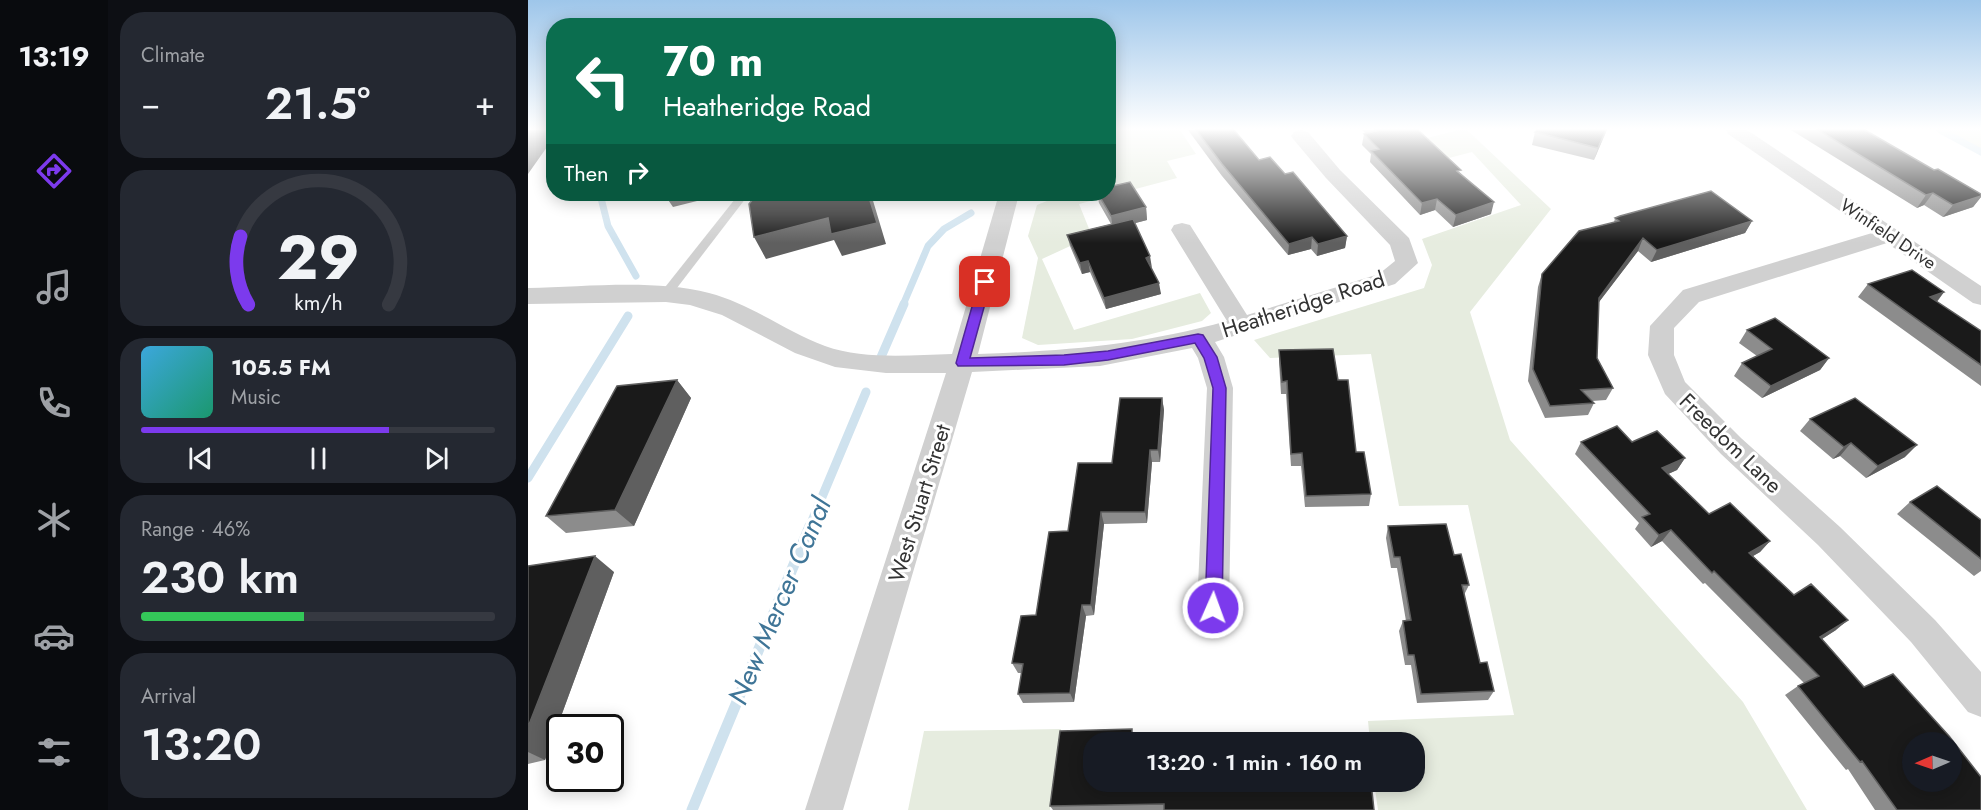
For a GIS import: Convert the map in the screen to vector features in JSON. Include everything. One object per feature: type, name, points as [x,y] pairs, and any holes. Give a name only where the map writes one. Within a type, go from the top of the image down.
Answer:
[{"type":"street","name":"Heatheridge Road","points":[[528,296],[666,294],[716,303],[815,351],[862,362],[962,363],[1097,357],[1198,338],[1241,325],[1387,279],[1407,263],[1401,243],[1328,168]]},
{"type":"street","name":"Winfield Drive","points":[[1791,168],[1981,297]]},
{"type":"street","name":"West Stuart Street","points":[[824,810],[962,363],[1007,201]]},
{"type":"street","points":[[1182,230],[1241,325]]},
{"type":"street","name":"Freedom Lane","points":[[1890,235],[1691,296],[1662,326],[1660,355],[1674,387],[1731,446],[1829,536],[1907,615],[1981,699]]},
{"type":"street","points":[[1198,338],[1210,357],[1220,388],[1213,608]]},
{"type":"lane","points":[[666,294],[739,201]]},
{"type":"shaded area","points":[[1116,168],[1171,168],[1177,178],[1116,194]]},
{"type":"shaded area","points":[[1487,168],[1507,168],[1551,209],[1470,312],[1510,440],[1743,702],[1807,810],[1378,810],[1375,792],[1425,792],[1425,732],[1369,732],[1368,721],[1514,715],[1468,505],[1399,506],[1371,354],[1270,358],[1254,340],[1424,288],[1432,265],[1422,239],[1521,205]]},
{"type":"shaded area","points":[[1047,201],[1090,201],[1079,204],[1092,236],[1042,259],[1074,330],[1200,293],[1211,313],[1202,321],[1132,339],[1038,345],[1022,338],[1038,258],[1028,236],[1037,205]]},
{"type":"shaded area","points":[[1061,729],[1050,810],[908,810],[924,731]]},
{"type":"building","points":[[1225,168],[1280,168],[1285,174],[1293,172],[1347,236],[1318,244],[1312,237],[1289,244]]},
{"type":"building","points":[[1387,168],[1459,168],[1461,170],[1457,171],[1494,202],[1456,215],[1437,199],[1422,203]]},
{"type":"building","points":[[1881,168],[1938,169],[1981,196],[1953,205],[1933,193],[1926,195]]},
{"type":"building","points":[[1130,182],[1146,207],[1111,216],[1102,201],[1116,201],[1116,185]]},
{"type":"building","points":[[1711,191],[1752,221],[1657,250],[1643,238],[1599,298],[1597,358],[1613,388],[1581,390],[1594,403],[1550,406],[1533,369],[1542,274],[1579,231],[1619,221],[1615,218],[1620,216]]},
{"type":"building","points":[[751,201],[870,201],[877,223],[831,234],[828,218],[754,237],[749,204]]},
{"type":"building","points":[[1133,219],[1150,256],[1146,258],[1159,283],[1104,298],[1088,261],[1080,263],[1067,235]]},
{"type":"building","points":[[1912,270],[1944,292],[1930,297],[1981,331],[1981,365],[1868,284]]},
{"type":"building","points":[[1775,318],[1829,358],[1771,386],[1742,363],[1772,349],[1747,330]]},
{"type":"building","points":[[1333,349],[1338,380],[1348,380],[1356,452],[1364,452],[1371,494],[1306,496],[1302,453],[1291,454],[1287,381],[1282,382],[1279,350]]},
{"type":"building","points":[[677,380],[615,510],[546,516],[617,386]]},
{"type":"building","points":[[1120,398],[1162,398],[1158,450],[1150,450],[1145,512],[1101,512],[1091,605],[1082,605],[1070,693],[1018,694],[1023,664],[1012,663],[1021,616],[1036,615],[1049,532],[1068,531],[1078,463],[1112,463]]},
{"type":"building","points":[[1855,398],[1917,445],[1878,466],[1851,443],[1844,447],[1810,419]]},
{"type":"building","points":[[1617,426],[1632,442],[1657,431],[1685,458],[1662,468],[1709,514],[1730,503],[1770,541],[1749,553],[1794,595],[1811,584],[1848,620],[1820,637],[1864,687],[1893,674],[1945,732],[1902,732],[1902,792],[1962,792],[1962,753],[1981,777],[1981,810],[1897,810],[1862,761],[1860,762],[1798,686],[1819,676],[1714,571],[1712,573],[1671,530],[1659,535],[1642,517],[1650,514],[1581,442]]},
{"type":"building","points":[[1937,486],[1981,520],[1981,559],[1910,502]]},
{"type":"building","points":[[1446,524],[1454,555],[1461,554],[1469,585],[1462,585],[1480,663],[1487,662],[1494,691],[1421,694],[1414,655],[1408,655],[1403,621],[1411,620],[1400,557],[1394,557],[1388,526]]},
{"type":"building","points":[[595,556],[528,727],[528,566]]},
{"type":"building","points":[[1132,729],[1132,732],[1083,732],[1083,792],[1372,792],[1374,810],[1164,810],[1164,804],[1050,806],[1060,731]]},
{"type":"waterway","points":[[602,201],[608,226],[636,276]]},
{"type":"waterway","name":"New Mercer Canal","points":[[903,305],[928,246],[944,229],[971,213]]},
{"type":"waterway","name":"New Mercer Canal","points":[[878,364],[904,304]]},
{"type":"waterway","points":[[528,478],[628,316]]},
{"type":"waterway","name":"New Mercer Canal","points":[[809,528],[866,392]]},
{"type":"waterway","name":"New Mercer Canal","points":[[692,810],[810,526]]},
{"type":"route","points":[[985,282],[962,363],[1064,360],[1108,356],[1198,338],[1210,357],[1220,388],[1213,608]]}]
